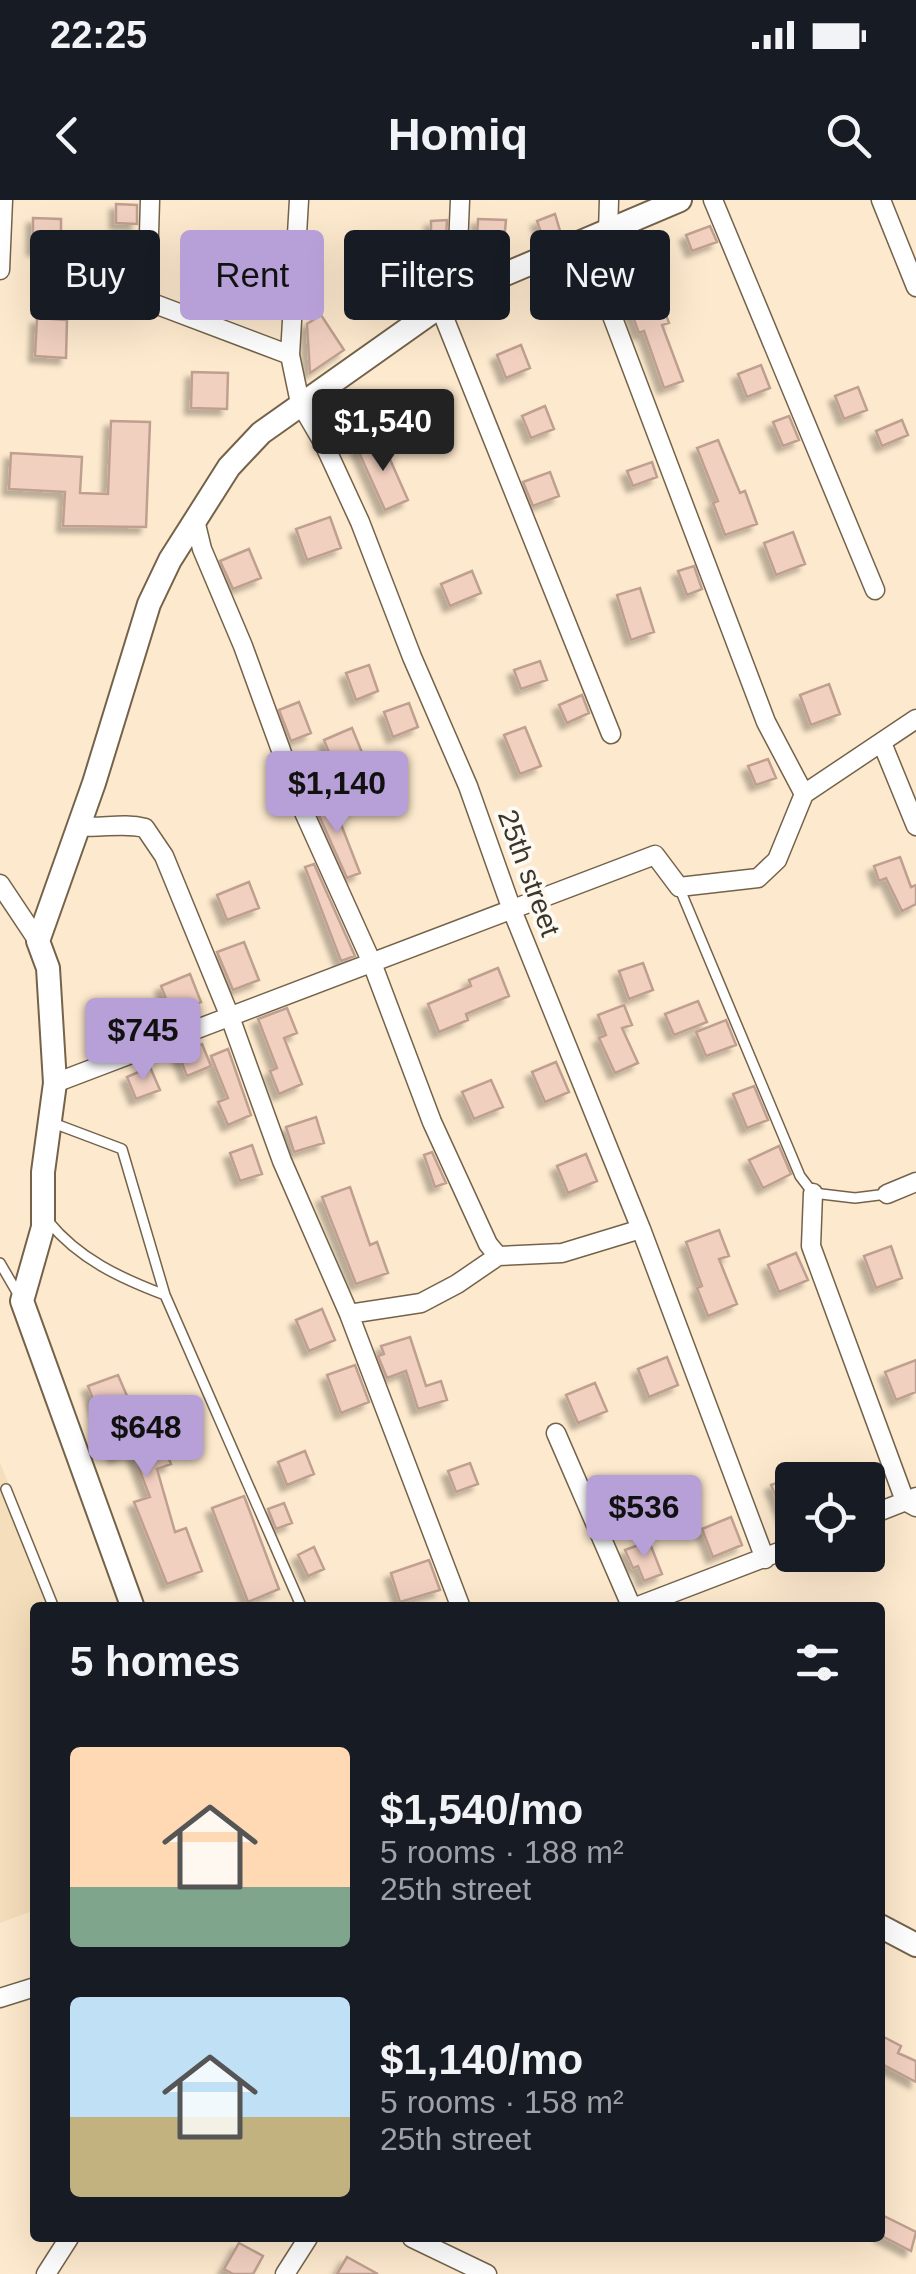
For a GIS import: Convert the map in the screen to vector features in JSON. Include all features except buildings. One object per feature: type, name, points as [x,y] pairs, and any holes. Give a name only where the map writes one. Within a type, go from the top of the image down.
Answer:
[{"type":"street","points":[[0,270],[3,200]]},
{"type":"street","points":[[150,200],[147,301],[290,356]]},
{"type":"street","name":"25th street","points":[[299,200],[290,356],[300,403],[324,444],[378,562],[412,658],[468,786],[512,910],[641,1229],[765,1558]]},
{"type":"street","points":[[456,230],[460,200]]},
{"type":"street","points":[[608,230],[609,200]]},
{"type":"street","points":[[612,230],[680,200]]},
{"type":"street","points":[[713,200],[875,590]]},
{"type":"street","points":[[881,200],[916,287]]},
{"type":"street","points":[[38,941],[149,604],[170,560],[228,467],[260,432],[419,320]]},
{"type":"street","points":[[456,320],[612,734]]},
{"type":"street","points":[[614,320],[766,722],[804,794]]},
{"type":"street","points":[[195,520],[202,549],[244,646],[302,808],[372,963],[432,1122],[488,1244],[498,1256]]},
{"type":"street","points":[[55,1083],[656,855],[680,887],[758,878],[777,860],[804,794],[916,719]]},
{"type":"street","points":[[882,743],[916,826]]},
{"type":"street","points":[[78,826],[145,828],[164,856],[230,1017],[282,1161],[349,1314],[459,1602]]},
{"type":"street","points":[[0,884],[38,941],[48,968],[55,1083],[42,1172],[44,1215],[22,1301],[130,1602]]},
{"type":"street","points":[[887,1194],[916,1182]]},
{"type":"street","points":[[813,1193],[810,1246],[912,1502],[885,1511]]},
{"type":"street","points":[[349,1314],[421,1303],[498,1256],[562,1254],[641,1229]]},
{"type":"street","points":[[556,1433],[629,1602]]},
{"type":"street","points":[[648,1602],[775,1554]]},
{"type":"street","points":[[885,1929],[916,1945]]},
{"type":"street","points":[[0,1998],[30,1989]]},
{"type":"street","points":[[46,2274],[66,2242]]},
{"type":"street","points":[[286,2274],[306,2242]]},
{"type":"street","points":[[421,2242],[487,2274]]},
{"type":"street","points":[[445,2242],[454,2257]]},
{"type":"lane","points":[[680,887],[800,1176],[813,1193],[855,1198],[887,1194]]},
{"type":"lane","points":[[50,1122],[122,1149],[165,1295],[299,1602]]},
{"type":"lane","points":[[44,1215],[68,1245],[120,1278],[165,1295]]},
{"type":"lane","points":[[0,1263],[22,1301]]},
{"type":"lane","points":[[6,1489],[52,1602]]},
{"type":"shaded area","points":[[0,1462],[55,1602],[30,1602],[30,1912],[0,1923]]}]
